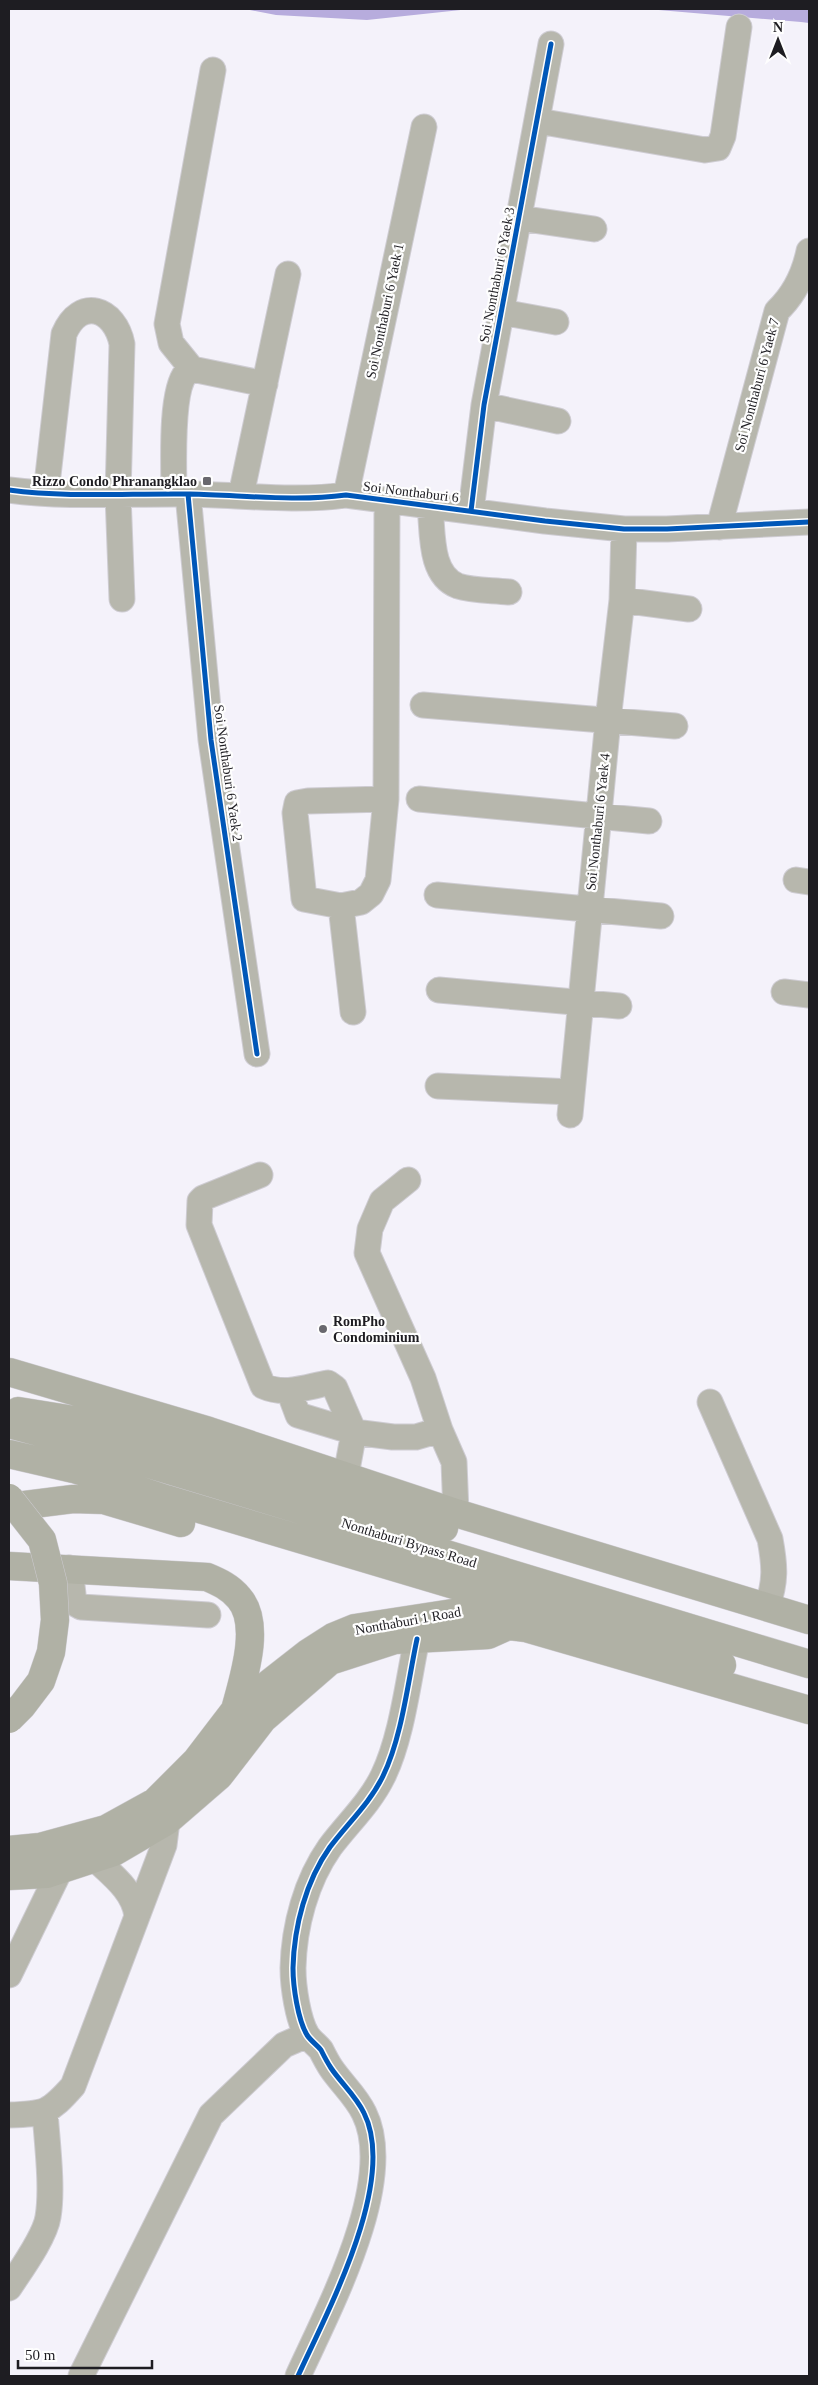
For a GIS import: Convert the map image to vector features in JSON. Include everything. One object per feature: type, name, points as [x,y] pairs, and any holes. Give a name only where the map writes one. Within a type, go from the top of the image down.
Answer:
[{"type":"main road","points":[[9,1372],[209,1431],[456,1513],[809,1620]]},
{"type":"main road","points":[[9,1389],[85,1410],[220,1460]]},
{"type":"main road","points":[[9,1411],[25,1411],[86,1422],[220,1460],[809,1638]]},
{"type":"main road","name":"Nonthaburi Bypass Road","points":[[9,1424],[82,1444],[809,1664]]},
{"type":"main road","name":"Nonthaburi Bypass Road","points":[[9,1454],[74,1469],[166,1499],[809,1692]]},
{"type":"main road","points":[[9,1498],[42,1540],[53,1582],[55,1620],[51,1652],[41,1681],[22,1706],[9,1719]]},
{"type":"main road","points":[[9,1507],[73,1499],[104,1500],[459,1603],[472,1610]]},
{"type":"main road","points":[[9,1566],[207,1577],[226,1586],[240,1598],[248,1612],[250,1642],[245,1676],[235,1710]]},
{"type":"main road","name":"Nonthaburi 1 Road","points":[[9,1850],[40,1847],[106,1828],[155,1802],[196,1761],[235,1710],[308,1653],[333,1637],[355,1628],[472,1610],[508,1626],[526,1628],[809,1710]]},
{"type":"main road","points":[[9,1876],[47,1874],[114,1852],[168,1821],[219,1776],[263,1719],[330,1661],[394,1640],[488,1634],[508,1626]]},
{"type":"street","points":[[538,121],[705,150],[718,148],[723,136],[739,27]]},
{"type":"street","name":"Soi Nonthaburi 6 Yaek 3","points":[[471,511],[484,405],[551,44]]},
{"type":"street","points":[[212,70],[167,324],[171,343],[192,369],[265,384]]},
{"type":"street","name":"Soi Nonthaburi 6 Yaek 1","points":[[346,495],[424,126]]},
{"type":"street","points":[[519,218],[594,229]]},
{"type":"street","name":"Soi Nonthaburi 6 Yaek 7","points":[[719,527],[777,311],[788,301],[799,285],[809,251]]},
{"type":"street","points":[[241,495],[288,274]]},
{"type":"street","points":[[46,493],[64,334],[70,321],[79,312],[96,310],[115,322],[122,344],[118,495],[122,599]]},
{"type":"street","points":[[501,312],[556,322]]},
{"type":"street","name":"Soi Nonthaburi 6 Yaek 2","points":[[192,369],[186,372],[179,392],[176,412],[181,494],[211,740],[257,1054]]},
{"type":"street","points":[[484,405],[558,421]]},
{"type":"street","name":"Soi Nonthaburi 6","points":[[9,490],[118,495],[181,494],[320,498],[346,495],[624,529],[719,527],[809,522]]},
{"type":"street","points":[[386,799],[308,801],[296,805],[295,823],[304,899],[341,906],[361,902],[371,894],[378,880],[386,799],[387,501]]},
{"type":"street","points":[[430,506],[437,566],[444,577],[459,586],[509,592]]},
{"type":"street","name":"Soi Nonthaburi 6 Yaek 4","points":[[438,1086],[572,1103],[598,815],[622,600],[624,529]]},
{"type":"street","points":[[622,600],[689,608]]},
{"type":"street","points":[[423,705],[675,726]]},
{"type":"street","points":[[419,799],[649,821]]},
{"type":"street","points":[[437,895],[661,916]]},
{"type":"street","points":[[341,906],[353,1012]]},
{"type":"street","points":[[439,990],[582,1001],[619,1006]]},
{"type":"street","points":[[784,992],[809,995]]},
{"type":"street","points":[[260,1175],[203,1198],[200,1201],[199,1225],[263,1386],[273,1390],[288,1392],[328,1383],[335,1388],[354,1432],[346,1475]]},
{"type":"street","points":[[408,1180],[382,1201],[370,1230],[367,1252],[373,1270],[422,1378],[440,1430],[454,1462],[456,1513]]},
{"type":"street","points":[[288,1392],[298,1415],[354,1432],[393,1437],[416,1437],[440,1430]]},
{"type":"street","points":[[710,1402],[770,1539],[774,1564],[774,1586],[767,1607]]},
{"type":"street","points":[[70,1568],[74,1603],[81,1607],[208,1615]]},
{"type":"street","points":[[298,2376],[363,2225],[372,2175],[372,2138],[365,2114],[320,2050],[307,2035],[297,2004],[293,1969],[299,1917],[315,1872],[330,1847],[358,1814],[383,1777],[393,1751],[417,1639]]},
{"type":"street","points":[[9,2115],[45,2112],[55,2106],[73,2086],[164,1845],[168,1821]]},
{"type":"street","points":[[94,1858],[127,1891],[136,1904],[137,1916]]},
{"type":"street","points":[[9,1975],[60,1870]]},
{"type":"street","points":[[81,2376],[211,2115],[284,2045],[307,2035]]},
{"type":"street","points":[[9,2288],[25,2264],[48,2218],[45,2112]]},
{"type":"shaded area","points":[[245,9],[470,9],[367,20],[276,15]]},
{"type":"shaded area","points":[[647,9],[809,9],[809,23],[801,22]]},
{"type":"cycle path","points":[[471,511],[484,405],[551,44]]},
{"type":"cycle path","points":[[9,490],[77,495],[190,494],[288,498],[346,495],[545,521],[624,529],[667,529],[809,522]]},
{"type":"cycle path","points":[[188,494],[211,740],[257,1054]]},
{"type":"cycle path","points":[[298,2376],[341,2283],[355,2246],[366,2209],[372,2174],[372,2141],[361,2107],[304,2029],[294,1984],[293,1968],[296,1936],[303,1904],[314,1874],[330,1847],[372,1795],[390,1761],[404,1709],[417,1639]]},
{"type":"place","name":"Rizzo Condo Phranangklao","points":[[207,481]]},
{"type":"place","name":"RomPho Condominium","points":[[323,1329]]}]
